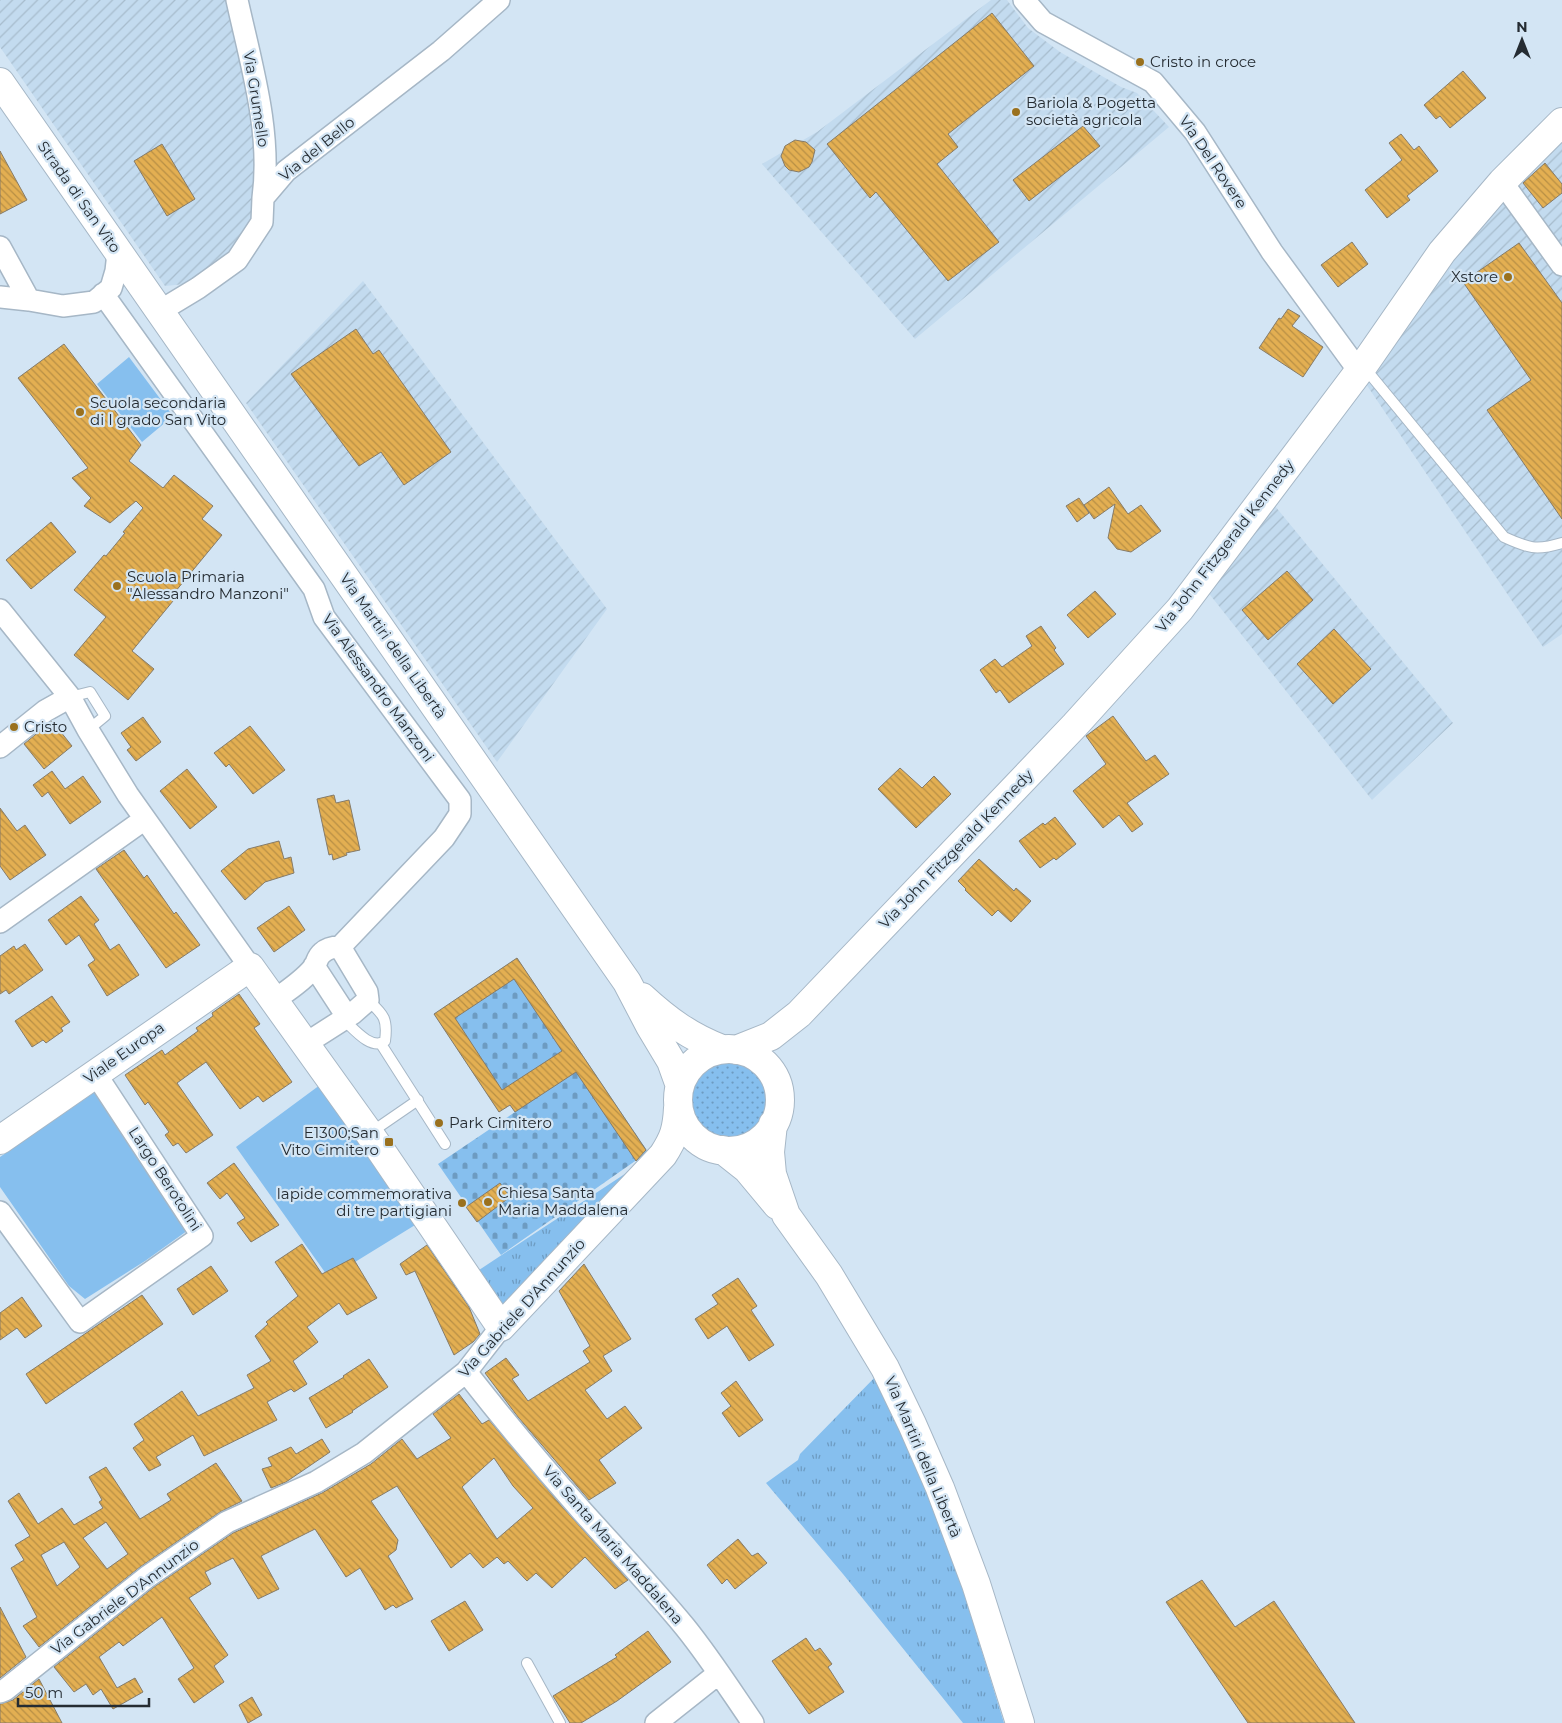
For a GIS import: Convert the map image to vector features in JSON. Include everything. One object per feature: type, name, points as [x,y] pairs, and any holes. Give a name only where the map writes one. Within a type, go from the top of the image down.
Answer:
[{"type":"main road","name":"Strada di San Vito","points":[[0,82],[160,311]]},
{"type":"main road","name":"Via John Fitzgerald Kennedy","points":[[729,1050],[771,1036],[799,1014],[1075,725],[1180,609],[1361,369],[1442,252],[1502,182],[1562,122]]},
{"type":"main road","name":"Via Martiri della Libertà","points":[[160,311],[627,982],[671,1061],[679,1097]]},
{"type":"main road","points":[[250,967],[369,1133],[501,1327]]},
{"type":"main road","name":"Viale Europa","points":[[0,1140],[250,967]]},
{"type":"main road","name":"Via Martiri della Libertà","points":[[627,982],[663,1017],[700,1041],[729,1050]]},
{"type":"main road","name":"Via John Fitzgerald Kennedy","points":[[774,1078],[799,1014]]},
{"type":"main road","points":[[717,1149],[736,1150],[750,1146],[761,1139],[774,1124],[779,1109],[779,1093],[768,1067],[748,1053],[729,1050],[708,1054],[696,1061],[686,1072],[679,1097],[684,1125],[696,1139],[717,1149],[747,1169],[786,1215]]},
{"type":"main road","name":"Via Gabriele D'Annunzio","points":[[501,1327],[663,1155],[670,1145],[678,1126],[679,1097]]},
{"type":"main road","name":"Via Martiri della Libertà","points":[[774,1124],[770,1152],[772,1174],[786,1215],[829,1275],[885,1368],[912,1424],[940,1488],[976,1584],[1020,1723]]},
{"type":"main road","name":"Via Gabriele D'Annunzio","points":[[638,1181],[680,1158],[717,1149]]},
{"type":"street","name":"Via Grumello","points":[[236,0],[263,127],[266,174],[263,198]]},
{"type":"street","name":"Via del Bello","points":[[263,198],[286,171],[442,51],[499,0]]},
{"type":"street","name":"Via Del Rovere","points":[[1024,0],[1043,22],[1153,82],[1195,132],[1272,252],[1361,369]]},
{"type":"street","points":[[1502,182],[1562,265]]},
{"type":"street","points":[[160,311],[198,288],[237,260],[262,222],[263,198]]},
{"type":"street","points":[[0,247],[29,300]]},
{"type":"street","points":[[0,297],[63,306],[94,302],[111,288],[116,271],[118,253]]},
{"type":"street","name":"Via Alessandro Manzoni","points":[[103,294],[314,589],[324,617],[460,800],[460,814],[444,838],[340,947],[331,948],[322,953],[314,966],[290,989],[273,1001]]},
{"type":"street","points":[[0,610],[70,697],[128,795],[250,967]]},
{"type":"street","points":[[0,747],[45,711],[70,697]]},
{"type":"street","points":[[0,922],[145,819]]},
{"type":"street","points":[[306,1044],[368,1000],[366,992],[340,947]]},
{"type":"street","points":[[314,966],[348,1016]]},
{"type":"street","name":"Largo Berotolini","points":[[0,1212],[80,1322],[202,1236],[95,1073]]},
{"type":"street","name":"Via Gabriele D'Annunzio","points":[[0,1692],[13,1684],[147,1577],[227,1522],[316,1482],[364,1453],[466,1372],[501,1327]]},
{"type":"street","name":"Via Santa Maria Maddalena","points":[[466,1372],[500,1415],[667,1606],[753,1723]]},
{"type":"street","points":[[656,1723],[718,1673]]},
{"type":"lane","points":[[1361,369],[1504,537],[1525,546],[1544,549],[1562,543]]},
{"type":"lane","points":[[348,1016],[366,1039],[375,1044],[381,1044],[385,1041],[387,1027],[384,1015],[368,1000]]},
{"type":"lane","points":[[381,1044],[445,1144]]},
{"type":"lane","points":[[369,1133],[418,1100]]},
{"type":"lane","points":[[527,1663],[560,1723]]},
{"type":"shaded area","points":[[0,0],[230,0],[257,131],[260,191],[251,221],[240,244],[221,264],[185,284],[165,286],[0,47]]},
{"type":"shaded area","points":[[991,0],[1007,0],[1028,28],[1060,52],[1121,87],[1137,93],[1169,127],[915,339],[762,164],[817,132]]},
{"type":"shaded area","points":[[1562,142],[1562,634],[1543,647],[1366,384],[1453,252],[1534,167]]},
{"type":"shaded area","points":[[363,281],[607,609],[497,762],[246,403]]},
{"type":"shaded area","points":[[1275,506],[1453,723],[1372,800],[1207,591]]},
{"type":"green space","points":[[129,357],[173,416],[142,442],[97,384]]},
{"type":"green space","points":[[517,958],[648,1152],[501,1255],[438,1164],[515,1112],[510,1105],[499,1112],[434,1014]]},
{"type":"green space","points":[[729,1062],[743,1065],[756,1073],[764,1086],[767,1100],[764,1114],[756,1127],[743,1135],[729,1138],[715,1135],[702,1127],[694,1114],[691,1100],[694,1086],[702,1073],[715,1065]]},
{"type":"green space","points":[[324,1082],[420,1222],[329,1278],[236,1147]]},
{"type":"green space","points":[[95,1092],[191,1228],[145,1261],[85,1299],[69,1286],[0,1187],[0,1157]]},
{"type":"green space","points":[[649,1158],[510,1305],[490,1300],[473,1274]]},
{"type":"green space","points":[[878,1374],[931,1486],[1004,1723],[963,1723],[843,1574],[766,1483],[798,1460],[800,1454]]},
{"type":"building","points":[[992,13],[1034,66],[948,134],[958,147],[937,164],[999,242],[948,281],[876,192],[870,198],[827,144]]},
{"type":"building","points":[[1463,71],[1486,98],[1450,128],[1440,116],[1436,119],[1424,105]]},
{"type":"building","points":[[1083,126],[1100,146],[1029,201],[1013,180]]},
{"type":"building","points":[[1401,134],[1414,150],[1419,146],[1438,171],[1407,196],[1410,200],[1387,218],[1365,190],[1402,160],[1389,143]]},
{"type":"building","points":[[795,140],[806,142],[815,150],[809,167],[799,172],[789,170],[781,156],[785,146]]},
{"type":"building","points":[[162,144],[195,199],[167,216],[134,161]]},
{"type":"building","points":[[0,151],[27,200],[0,214]]},
{"type":"building","points":[[1545,163],[1562,184],[1562,193],[1543,208],[1523,183]]},
{"type":"building","points":[[1352,242],[1368,264],[1338,287],[1321,265]]},
{"type":"building","points":[[1519,243],[1562,303],[1562,519],[1487,410],[1531,380],[1463,282]]},
{"type":"building","points":[[1288,309],[1300,316],[1292,326],[1323,347],[1303,377],[1259,348],[1279,318],[1281,319]]},
{"type":"building","points":[[356,329],[373,354],[379,350],[451,452],[404,485],[381,452],[359,466],[291,374]]},
{"type":"building","points":[[64,344],[141,445],[129,461],[163,488],[174,475],[213,506],[202,519],[222,535],[170,598],[173,601],[132,651],[154,669],[128,700],[74,655],[106,617],[74,590],[104,555],[106,556],[143,508],[136,501],[110,523],[84,506],[91,498],[72,478],[88,468],[18,378]]},
{"type":"building","points":[[1109,487],[1128,514],[1141,505],[1161,531],[1131,552],[1117,549],[1108,538],[1115,504],[1094,519],[1084,505]]},
{"type":"building","points":[[1079,498],[1089,513],[1077,522],[1066,506]]},
{"type":"building","points":[[51,522],[76,552],[31,589],[6,560]]},
{"type":"building","points":[[1287,571],[1313,600],[1268,640],[1242,610]]},
{"type":"building","points":[[1095,591],[1116,614],[1088,638],[1067,615]]},
{"type":"building","points":[[1041,626],[1064,664],[1009,703],[1000,690],[996,693],[980,670],[995,659],[1002,667],[1032,646],[1026,636]]},
{"type":"building","points":[[1334,629],[1371,669],[1333,704],[1297,664]]},
{"type":"building","points":[[1113,716],[1146,761],[1155,755],[1169,774],[1127,803],[1143,824],[1132,832],[1119,815],[1103,828],[1073,791],[1106,764],[1086,736]]},
{"type":"building","points":[[143,717],[161,742],[136,761],[127,750],[131,747],[121,733]]},
{"type":"building","points":[[52,721],[72,746],[44,769],[24,744]]},
{"type":"building","points":[[250,726],[285,770],[253,794],[229,764],[226,767],[214,753]]},
{"type":"building","points":[[900,768],[922,788],[934,776],[951,794],[916,828],[878,789]]},
{"type":"building","points":[[187,769],[217,807],[190,829],[160,791]]},
{"type":"building","points":[[52,771],[65,789],[83,776],[101,802],[70,824],[48,792],[42,797],[33,785]]},
{"type":"building","points":[[334,795],[336,803],[349,800],[360,850],[346,853],[347,855],[333,860],[332,854],[329,855],[317,799]]},
{"type":"building","points":[[0,808],[17,831],[25,825],[46,855],[10,880],[0,866]]},
{"type":"building","points":[[1055,817],[1076,844],[1056,860],[1054,858],[1040,868],[1019,841],[1043,823],[1045,825]]},
{"type":"building","points":[[279,841],[284,859],[291,857],[294,873],[265,882],[245,900],[221,871],[248,849]]},
{"type":"building","points":[[124,850],[144,878],[147,875],[174,914],[176,912],[200,945],[166,968],[96,869]]},
{"type":"building","points":[[979,859],[1014,891],[1016,888],[1031,901],[1011,922],[998,910],[992,916],[958,881]]},
{"type":"building","points":[[81,896],[99,920],[94,924],[110,950],[119,944],[139,975],[107,996],[88,965],[95,960],[79,935],[66,945],[48,920]]},
{"type":"building","points":[[289,906],[305,930],[274,952],[257,928]]},
{"type":"building","points":[[25,944],[43,970],[9,994],[6,990],[0,994],[0,956],[14,946],[16,950]]},
{"type":"building","points":[[517,958],[646,1150],[636,1161],[576,1072],[515,1112],[510,1105],[499,1112],[434,1014]],"holes":[[[514,979],[562,1051],[502,1090],[455,1018]]]},
{"type":"building","points":[[239,994],[260,1024],[254,1028],[292,1082],[263,1102],[258,1096],[240,1109],[206,1062],[177,1083],[213,1135],[186,1153],[178,1143],[173,1146],[165,1135],[169,1132],[148,1102],[145,1105],[125,1075],[162,1050],[165,1055],[198,1031],[196,1028],[213,1016],[212,1013]]},
{"type":"building","points":[[52,996],[70,1022],[61,1028],[63,1031],[46,1043],[43,1040],[32,1047],[15,1021]]},
{"type":"building","points":[[234,1163],[279,1225],[251,1242],[237,1223],[245,1218],[227,1193],[220,1199],[207,1183]]},
{"type":"building","name":"Chiesa Santa Maria Maddalena","points":[[500,1183],[510,1197],[477,1222],[466,1207]]},
{"type":"building","points":[[302,1244],[322,1274],[353,1258],[377,1298],[347,1315],[339,1303],[307,1327],[318,1342],[293,1361],[307,1384],[294,1392],[291,1389],[267,1402],[277,1420],[204,1456],[193,1435],[156,1457],[161,1465],[149,1471],[133,1448],[144,1440],[134,1424],[182,1391],[198,1416],[254,1388],[247,1375],[271,1361],[255,1336],[268,1324],[266,1322],[298,1296],[275,1262]]},
{"type":"building","points":[[427,1245],[469,1307],[480,1334],[473,1342],[454,1355],[415,1271],[406,1275],[400,1264]]},
{"type":"building","points":[[584,1264],[631,1339],[603,1356],[612,1371],[585,1390],[607,1419],[625,1406],[642,1428],[599,1460],[616,1483],[589,1500],[518,1417],[485,1373],[506,1358],[519,1375],[512,1379],[528,1401],[590,1362],[583,1351],[590,1346],[559,1291]]},
{"type":"building","points":[[211,1266],[228,1291],[193,1315],[177,1289]]},
{"type":"building","points":[[738,1278],[757,1306],[751,1310],[774,1345],[749,1361],[727,1326],[708,1339],[695,1319],[718,1304],[712,1295]]},
{"type":"building","points":[[142,1295],[163,1324],[46,1404],[26,1374]]},
{"type":"building","points":[[22,1297],[42,1326],[25,1338],[17,1328],[0,1340],[0,1313]]},
{"type":"building","points":[[369,1359],[388,1387],[353,1412],[326,1428],[309,1398]]},
{"type":"building","points":[[736,1381],[763,1420],[739,1437],[722,1413],[731,1406],[721,1393]]},
{"type":"building","points":[[459,1394],[482,1424],[489,1420],[558,1502],[628,1580],[615,1589],[585,1557],[552,1588],[536,1573],[527,1581],[508,1561],[504,1564],[497,1557],[483,1568],[470,1553],[451,1568],[397,1486],[371,1501],[398,1540],[396,1550],[388,1556],[413,1599],[396,1608],[393,1605],[385,1610],[360,1568],[346,1577],[315,1529],[261,1556],[279,1589],[258,1599],[233,1558],[205,1572],[211,1584],[189,1598],[228,1655],[214,1666],[224,1682],[194,1703],[178,1679],[194,1668],[162,1617],[123,1646],[119,1642],[99,1657],[117,1688],[135,1678],[143,1692],[113,1709],[101,1689],[93,1695],[86,1684],[74,1692],[54,1667],[154,1587],[233,1533],[322,1493],[371,1464],[402,1439],[417,1459],[451,1438],[433,1414]],"holes":[[[494,1458],[513,1486],[533,1508],[497,1539],[462,1487]]]},
{"type":"building","points":[[322,1439],[330,1452],[286,1482],[271,1488],[262,1469],[272,1466],[268,1458],[291,1447],[296,1454]]},
{"type":"building","points":[[216,1463],[242,1501],[220,1512],[140,1567],[39,1647],[23,1626],[37,1617],[11,1568],[24,1560],[15,1545],[30,1536],[8,1501],[19,1493],[38,1524],[62,1508],[74,1525],[103,1508],[99,1502],[102,1500],[89,1477],[106,1467],[140,1519],[171,1500],[167,1494]],"holes":[[[106,1522],[128,1554],[107,1569],[83,1538]],[[64,1542],[80,1567],[57,1586],[41,1555]]]},
{"type":"building","points":[[738,1539],[752,1556],[758,1553],[767,1563],[735,1589],[727,1579],[722,1584],[707,1565]]},
{"type":"building","points":[[1202,1580],[1235,1627],[1274,1601],[1355,1723],[1248,1723],[1166,1602]]},
{"type":"building","points":[[465,1601],[483,1630],[449,1651],[431,1621]]},
{"type":"building","points":[[0,1607],[26,1657],[0,1678]]},
{"type":"building","points":[[648,1631],[671,1662],[617,1701],[581,1723],[570,1723],[553,1696],[617,1657],[615,1655]]},
{"type":"building","points":[[806,1638],[815,1651],[820,1648],[832,1664],[828,1667],[844,1692],[809,1714],[772,1661]]},
{"type":"building","points":[[39,1679],[62,1723],[0,1723],[0,1704],[13,1700]]},
{"type":"building","points":[[252,1697],[262,1715],[248,1723],[239,1705]]},
{"type":"place","name":"Cristo in croce","points":[[1140,62]]},
{"type":"place","name":"Bariola & Pogetta società agricola","points":[[1016,112]]},
{"type":"place","name":"Xstore","points":[[1508,277]]},
{"type":"place","name":"Scuola secondaria di I grado San Vito","points":[[80,412]]},
{"type":"place","name":"Scuola Primaria \"Alessandro Manzoni\"","points":[[117,586]]},
{"type":"place","name":"Cristo","points":[[14,727]]},
{"type":"place","name":"Park Cimitero","points":[[439,1123]]},
{"type":"place","name":"E1300;San Vito Cimitero","points":[[389,1142]]},
{"type":"place","name":"Chiesa Santa Maria Maddalena","points":[[488,1202]]},
{"type":"place","name":"lapide commemorativa di tre partigiani","points":[[462,1203]]}]
